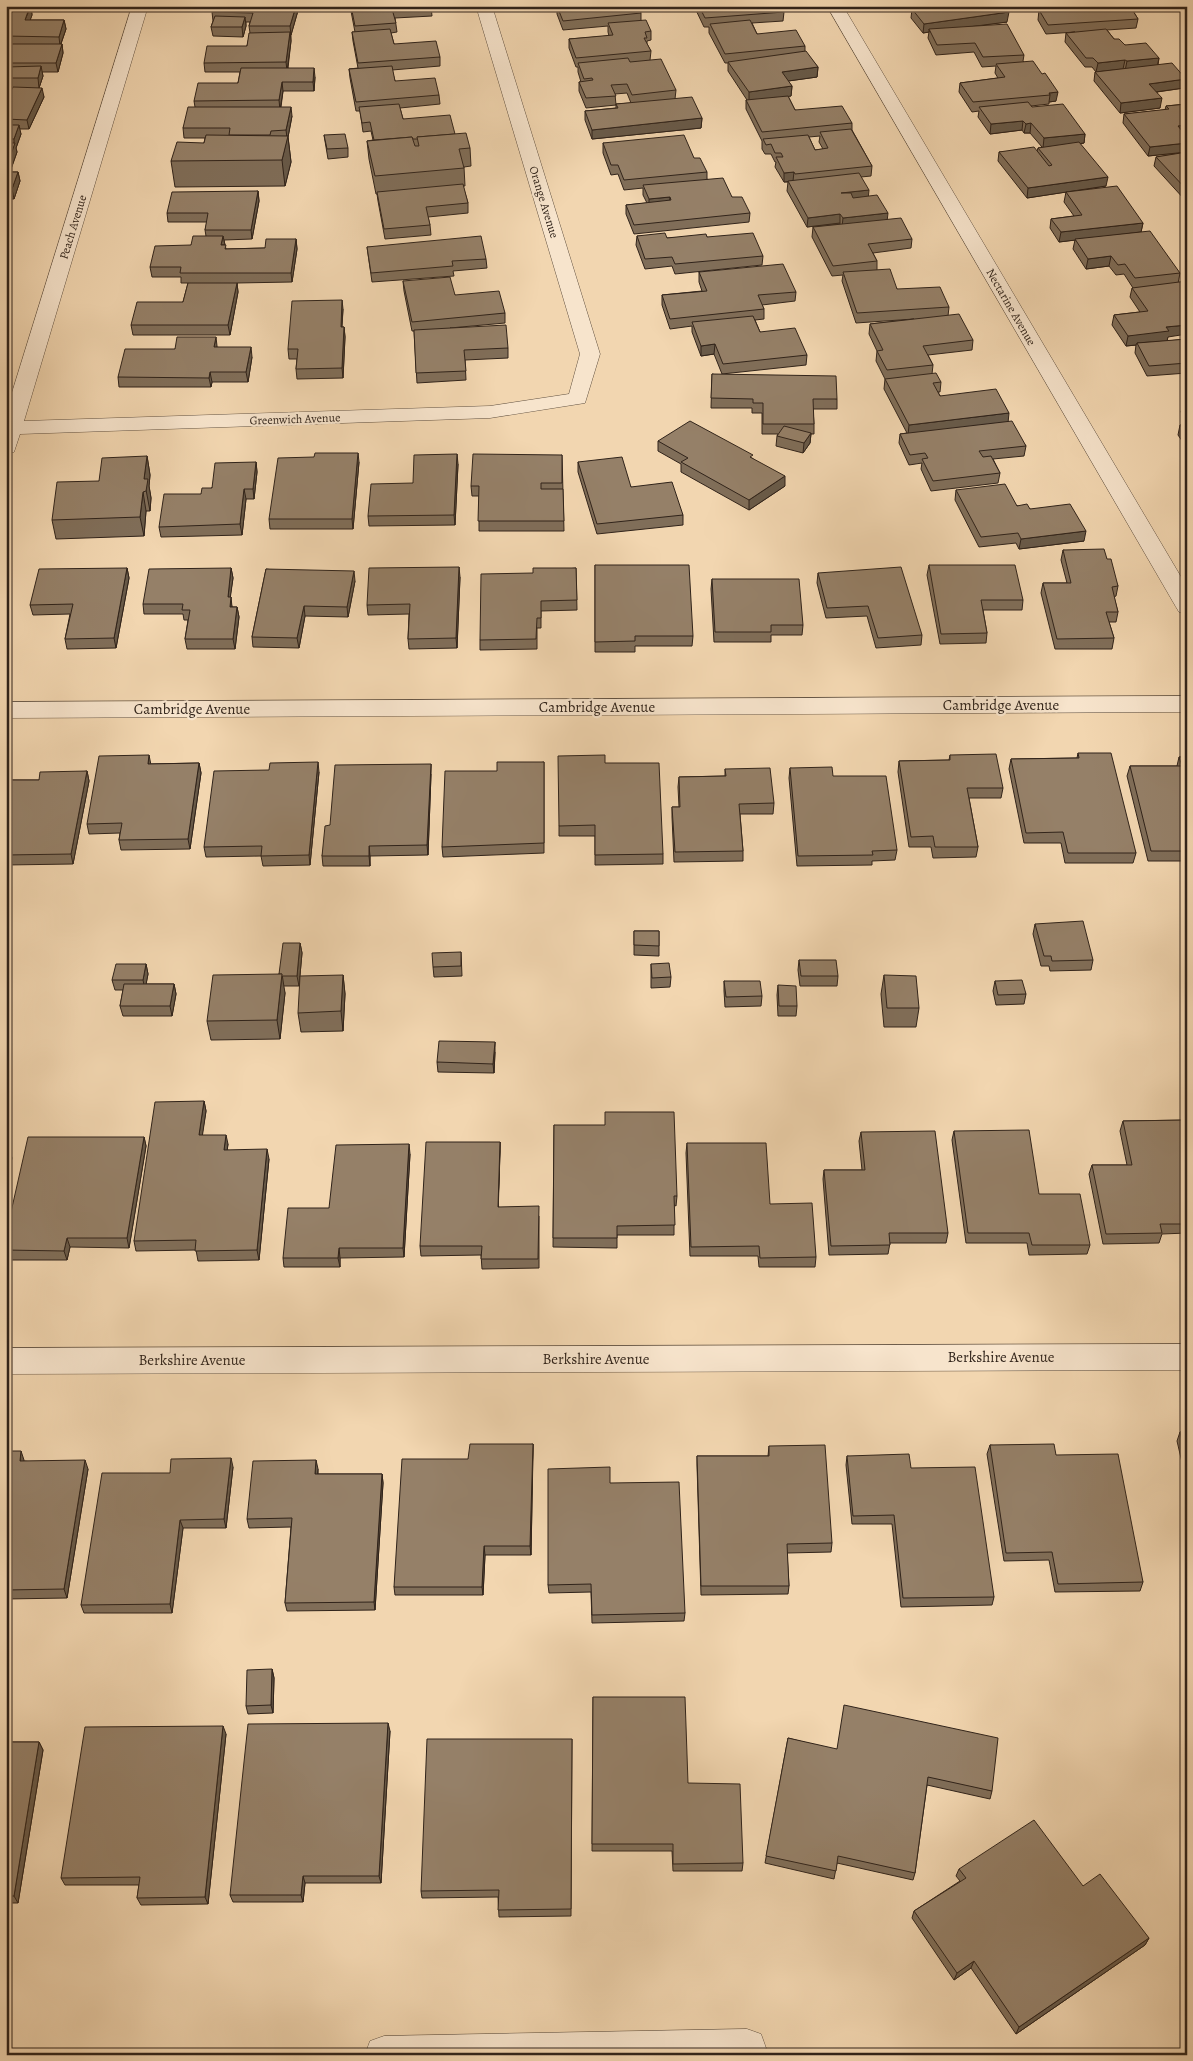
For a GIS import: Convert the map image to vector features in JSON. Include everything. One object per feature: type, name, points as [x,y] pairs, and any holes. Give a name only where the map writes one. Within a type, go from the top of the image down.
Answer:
[{"type":"street","name":"Peach Avenue","points":[[9,437],[140,6]]},
{"type":"street","name":"Orange Avenue","points":[[484,6],[590,354],[578,398]]},
{"type":"street","name":"Nectarine Avenue","points":[[835,6],[1187,607]]},
{"type":"street","name":"Greenwich Avenue","points":[[9,437],[490,412],[578,398]]},
{"type":"street","name":"Cambridge Avenue","points":[[6,710],[1187,704]]},
{"type":"street","name":"Berkshire Avenue","points":[[6,1361],[1187,1357]]},
{"type":"street","points":[[384,2055],[747,2048]]},
{"type":"building","points":[[6,6],[30,6],[25,20],[64,20],[59,37],[6,36]]},
{"type":"building","points":[[214,6],[296,6],[290,26],[249,26],[253,13],[212,12]]},
{"type":"building","points":[[351,6],[431,7],[392,9],[396,23],[355,26]]},
{"type":"building","points":[[557,6],[638,6],[641,13],[563,21]]},
{"type":"building","points":[[699,6],[781,6],[784,12],[705,18]]},
{"type":"building","points":[[934,6],[1003,6],[1009,12],[924,24],[912,9]]},
{"type":"building","points":[[1051,6],[1130,6],[1138,19],[1048,25],[1039,10],[1053,10]]},
{"type":"building","points":[[215,16],[245,17],[242,27],[211,27]]},
{"type":"building","points":[[646,20],[651,31],[645,32],[647,38],[644,38],[651,51],[576,58],[569,39],[613,35],[608,23]]},
{"type":"building","points":[[750,20],[757,34],[796,30],[805,46],[725,54],[710,24]]},
{"type":"building","points":[[1007,24],[1024,55],[983,57],[975,43],[937,45],[929,29]]},
{"type":"building","points":[[390,29],[394,44],[436,41],[440,57],[358,63],[352,32]]},
{"type":"building","points":[[1106,29],[1114,39],[1119,39],[1125,45],[1146,43],[1159,58],[1098,63],[1093,58],[1086,58],[1066,33]]},
{"type":"building","points":[[290,32],[286,62],[204,63],[207,46],[247,46],[249,33]]},
{"type":"building","points":[[6,44],[62,44],[56,63],[8,63],[7,67],[41,66],[38,78],[6,78]]},
{"type":"building","points":[[806,51],[818,67],[782,72],[792,86],[749,92],[728,62]]},
{"type":"building","points":[[628,58],[630,62],[661,59],[676,90],[632,95],[627,84],[611,85],[616,96],[586,98],[579,82],[593,80],[592,78],[584,79],[578,63]]},
{"type":"building","points":[[1033,61],[1042,74],[1045,73],[1058,92],[1049,93],[1050,95],[973,102],[960,83],[1005,77],[996,64]]},
{"type":"building","points":[[1172,63],[1186,79],[1149,84],[1162,98],[1121,103],[1095,72]]},
{"type":"building","points":[[392,66],[395,81],[435,78],[439,95],[356,102],[349,69]]},
{"type":"building","points":[[241,68],[314,68],[313,82],[282,82],[279,100],[194,101],[198,83],[238,83]]},
{"type":"building","points":[[13,87],[42,88],[27,120],[6,119],[6,100]]},
{"type":"building","points":[[788,96],[795,110],[842,106],[852,123],[762,132],[746,100]]},
{"type":"building","points":[[692,97],[702,118],[592,130],[585,111],[618,108],[616,104]]},
{"type":"building","points":[[1028,102],[1032,107],[1063,104],[1085,134],[1044,138],[1031,123],[1026,124],[1023,121],[991,124],[979,107]]},
{"type":"building","points":[[399,104],[403,119],[450,115],[455,134],[417,137],[418,139],[413,139],[412,137],[374,140],[370,122],[362,123],[359,107]]},
{"type":"building","points":[[1187,104],[1187,122],[1185,122],[1187,125],[1178,126],[1187,137],[1187,143],[1150,147],[1124,114],[1169,109],[1166,106]]},
{"type":"building","points":[[188,107],[291,107],[286,130],[271,131],[270,135],[229,135],[230,128],[183,128]]},
{"type":"building","points":[[6,125],[19,125],[14,139],[6,139]]},
{"type":"building","points":[[851,129],[872,166],[795,174],[794,172],[784,173],[776,157],[783,157],[781,153],[775,153],[771,144],[766,145],[763,139],[808,135],[815,150],[828,148],[820,132]]},
{"type":"building","points":[[466,133],[470,148],[459,149],[464,168],[375,176],[367,141],[412,137],[415,146],[419,146],[417,137]]},
{"type":"building","points":[[345,134],[348,148],[327,149],[324,135]]},
{"type":"building","points":[[206,135],[288,136],[282,160],[171,161],[177,142],[204,143]]},
{"type":"building","points":[[684,135],[694,158],[700,158],[707,172],[624,180],[618,165],[611,165],[603,143]]},
{"type":"building","points":[[1079,142],[1108,177],[1028,188],[999,152],[1034,147],[1049,166],[1052,165],[1038,148]]},
{"type":"building","points":[[6,143],[15,143],[9,160],[6,160]]},
{"type":"building","points":[[1187,152],[1187,190],[1156,157]]},
{"type":"building","points":[[6,172],[18,172],[12,189],[6,189]]},
{"type":"building","points":[[859,173],[869,190],[841,193],[851,193],[853,198],[877,195],[888,213],[843,218],[840,214],[808,218],[788,181]]},
{"type":"building","points":[[723,178],[732,197],[742,197],[750,213],[634,225],[626,205],[671,200],[670,197],[649,199],[643,185]]},
{"type":"building","points":[[463,184],[468,203],[426,207],[430,225],[384,229],[377,192]]},
{"type":"building","points":[[1117,186],[1143,223],[1061,232],[1051,219],[1082,215],[1066,192]]},
{"type":"building","points":[[258,191],[251,230],[205,230],[208,213],[167,213],[172,192]]},
{"type":"building","points":[[901,218],[912,239],[868,244],[877,261],[833,266],[813,227]]},
{"type":"building","points":[[1150,231],[1180,273],[1135,278],[1125,264],[1118,265],[1111,256],[1088,259],[1075,239]]},
{"type":"building","points":[[665,233],[667,238],[706,234],[707,237],[753,233],[763,256],[675,264],[672,257],[645,259],[637,236]]},
{"type":"building","points":[[193,236],[223,236],[221,245],[226,245],[225,249],[265,248],[266,239],[296,239],[291,273],[180,273],[181,267],[150,267],[155,246],[191,245]]},
{"type":"building","points":[[481,236],[486,259],[452,261],[453,266],[371,273],[367,247]]},
{"type":"building","points":[[783,264],[796,292],[758,295],[764,309],[670,319],[662,295],[707,291],[699,272]]},
{"type":"building","points":[[890,269],[897,289],[940,287],[949,307],[857,313],[843,272]]},
{"type":"building","points":[[450,277],[455,295],[499,291],[505,313],[412,322],[403,281]]},
{"type":"building","points":[[1187,281],[1187,325],[1166,327],[1169,331],[1128,336],[1114,315],[1148,311],[1132,288]]},
{"type":"building","points":[[188,283],[237,283],[228,325],[131,325],[137,302],[183,302]]},
{"type":"building","points":[[342,300],[341,327],[344,327],[342,368],[296,369],[298,349],[288,349],[292,301]]},
{"type":"building","points":[[959,314],[973,340],[923,346],[933,365],[887,370],[877,351],[883,350],[870,324]]},
{"type":"building","points":[[753,316],[760,332],[795,328],[807,355],[723,364],[715,344],[701,346],[692,322]]},
{"type":"building","points":[[506,325],[508,348],[464,350],[466,371],[416,373],[414,330]]},
{"type":"building","points":[[177,337],[216,337],[214,347],[251,347],[246,372],[210,372],[209,378],[118,377],[125,349],[175,349]]},
{"type":"building","points":[[1187,339],[1187,363],[1149,366],[1137,343]]},
{"type":"building","points":[[936,373],[941,382],[933,383],[940,396],[996,389],[1009,413],[909,425],[885,379]]},
{"type":"building","points":[[712,374],[836,376],[837,399],[813,399],[814,424],[763,424],[763,403],[753,403],[753,399],[711,398]]},
{"type":"building","points":[[690,421],[753,455],[750,457],[785,476],[749,500],[681,462],[688,458],[658,441]]},
{"type":"building","points":[[1012,421],[1026,446],[979,451],[983,457],[991,456],[1000,473],[933,481],[922,459],[928,458],[925,453],[910,455],[900,434]]},
{"type":"building","points":[[1187,424],[1187,435],[1180,425]]},
{"type":"building","points":[[784,426],[811,433],[804,443],[777,436]]},
{"type":"building","points":[[315,453],[358,453],[352,519],[269,519],[278,458],[314,457]]},
{"type":"building","points":[[457,454],[454,515],[368,516],[371,484],[413,483],[414,455]]},
{"type":"building","points":[[473,454],[562,455],[562,483],[541,483],[541,489],[563,489],[564,521],[478,521],[479,486],[471,486]]},
{"type":"building","points":[[147,456],[144,479],[148,479],[146,491],[143,492],[140,517],[52,520],[57,482],[99,481],[102,458]]},
{"type":"building","points":[[622,457],[631,487],[672,482],[683,515],[597,524],[578,462]]},
{"type":"building","points":[[256,462],[253,489],[244,489],[240,524],[159,527],[164,494],[201,494],[202,488],[212,488],[215,463]]},
{"type":"building","points":[[1005,484],[1017,506],[1027,504],[1030,509],[1070,504],[1086,531],[1021,539],[1018,533],[981,537],[956,490]]},
{"type":"building","points":[[1104,549],[1107,559],[1111,559],[1118,586],[1112,587],[1118,612],[1106,612],[1114,638],[1057,639],[1043,583],[1071,583],[1063,550]]},
{"type":"building","points":[[595,565],[689,565],[693,636],[635,636],[635,641],[595,642]]},
{"type":"building","points":[[929,565],[1015,565],[1023,600],[981,600],[987,633],[941,634]]},
{"type":"building","points":[[459,567],[456,638],[408,639],[410,604],[367,605],[369,568]]},
{"type":"building","points":[[901,567],[922,635],[878,638],[868,606],[827,608],[818,573]]},
{"type":"building","points":[[127,568],[114,638],[65,639],[73,604],[30,605],[39,569]]},
{"type":"building","points":[[231,568],[228,597],[231,597],[230,607],[237,607],[233,639],[185,639],[190,610],[182,610],[183,604],[143,604],[149,569]]},
{"type":"building","points":[[533,568],[576,568],[577,600],[541,601],[541,618],[537,618],[536,639],[480,640],[481,574],[533,573]]},
{"type":"building","points":[[266,569],[354,571],[347,607],[304,606],[297,638],[252,637]]},
{"type":"building","points":[[712,579],[799,579],[803,625],[771,625],[771,632],[715,632]]},
{"type":"building","points":[[1078,753],[1111,753],[1136,853],[1068,853],[1063,832],[1026,833],[1011,759],[1079,758]]},
{"type":"building","points":[[996,754],[1003,788],[967,788],[978,847],[935,847],[933,836],[911,837],[899,761],[950,760],[950,755]]},
{"type":"building","points":[[149,755],[148,764],[199,763],[188,839],[119,840],[122,823],[87,824],[99,756]]},
{"type":"building","points":[[605,755],[605,763],[659,763],[663,854],[595,855],[595,825],[559,826],[558,756]]},
{"type":"building","points":[[1179,757],[1187,757],[1187,851],[1151,851],[1130,766],[1182,766]]},
{"type":"building","points":[[318,762],[309,855],[261,856],[262,846],[204,847],[214,771],[269,770],[270,763]]},
{"type":"building","points":[[497,762],[544,762],[544,843],[442,847],[445,771],[497,771]]},
{"type":"building","points":[[431,764],[427,845],[369,846],[369,856],[322,856],[325,826],[330,825],[335,765]]},
{"type":"building","points":[[832,767],[833,776],[886,776],[897,850],[872,851],[873,855],[798,856],[790,768]]},
{"type":"building","points":[[770,768],[774,803],[739,804],[743,851],[675,852],[672,807],[680,807],[679,777],[726,776],[725,769]]},
{"type":"building","points":[[87,771],[71,854],[6,855],[6,780],[39,780],[40,772]]},
{"type":"building","points":[[1083,921],[1093,960],[1052,961],[1051,956],[1044,956],[1035,924]]},
{"type":"building","points":[[634,931],[659,931],[659,946],[634,945]]},
{"type":"building","points":[[283,943],[300,943],[297,976],[281,976],[282,974],[279,974]]},
{"type":"building","points":[[461,952],[461,966],[433,967],[432,953]]},
{"type":"building","points":[[799,960],[836,960],[838,976],[801,976]]},
{"type":"building","points":[[669,963],[671,977],[652,978],[651,964]]},
{"type":"building","points":[[116,964],[146,964],[143,980],[112,980]]},
{"type":"building","points":[[282,974],[277,1020],[207,1021],[213,975]]},
{"type":"building","points":[[343,975],[341,1011],[298,1013],[300,976]]},
{"type":"building","points":[[884,975],[916,976],[919,1008],[887,1008]]},
{"type":"building","points":[[1022,980],[1026,994],[998,995],[995,981]]},
{"type":"building","points":[[724,981],[760,981],[762,996],[726,997]]},
{"type":"building","points":[[124,984],[174,984],[170,1006],[120,1006]]},
{"type":"building","points":[[778,985],[796,986],[797,1006],[779,1006]]},
{"type":"building","points":[[439,1041],[495,1042],[493,1064],[437,1062]]},
{"type":"building","points":[[204,1101],[199,1135],[226,1135],[224,1150],[267,1149],[257,1250],[195,1251],[196,1240],[134,1241],[155,1102]]},
{"type":"building","points":[[605,1112],[674,1112],[677,1196],[674,1196],[675,1225],[617,1226],[617,1238],[553,1238],[554,1125],[605,1125]]},
{"type":"building","points":[[1187,1120],[1187,1224],[1160,1224],[1162,1233],[1106,1234],[1092,1165],[1132,1165],[1123,1121]]},
{"type":"building","points":[[1029,1130],[1039,1194],[1080,1194],[1090,1245],[1032,1245],[1029,1233],[968,1233],[954,1131]]},
{"type":"building","points":[[935,1131],[948,1233],[889,1233],[890,1245],[831,1246],[824,1170],[865,1170],[861,1132]]},
{"type":"building","points":[[28,1137],[144,1137],[127,1238],[67,1238],[64,1251],[6,1250],[6,1234]]},
{"type":"building","points":[[426,1142],[500,1142],[498,1207],[539,1206],[538,1259],[481,1259],[482,1246],[420,1246]]},
{"type":"building","points":[[687,1143],[766,1143],[770,1204],[812,1203],[816,1257],[760,1258],[759,1246],[691,1247]]},
{"type":"building","points":[[409,1144],[403,1248],[339,1248],[338,1258],[283,1258],[288,1208],[329,1208],[336,1145]]},
{"type":"building","points":[[6,1148],[9,1148],[6,1162]]},
{"type":"building","points":[[1180,1432],[1187,1432],[1187,1460]]},
{"type":"building","points":[[470,1444],[533,1444],[530,1546],[484,1546],[482,1587],[394,1587],[402,1459],[468,1459]]},
{"type":"building","points":[[1054,1444],[1056,1455],[1118,1454],[1143,1582],[1058,1584],[1052,1552],[1006,1553],[990,1445]]},
{"type":"building","points":[[825,1445],[832,1543],[787,1544],[789,1586],[701,1586],[697,1456],[769,1456],[769,1446]]},
{"type":"building","points":[[6,1451],[21,1451],[20,1461],[85,1460],[64,1589],[6,1590]]},
{"type":"building","points":[[909,1454],[911,1468],[975,1467],[994,1597],[903,1598],[894,1515],[853,1516],[847,1456]]},
{"type":"building","points":[[231,1458],[224,1519],[180,1520],[170,1604],[81,1605],[102,1473],[170,1473],[171,1459]]},
{"type":"building","points":[[316,1460],[315,1474],[382,1474],[374,1602],[285,1603],[292,1518],[247,1519],[253,1461]]},
{"type":"building","points":[[610,1467],[610,1483],[679,1482],[685,1613],[592,1615],[591,1584],[548,1585],[548,1469]]},
{"type":"building","points":[[272,1669],[271,1705],[246,1706],[247,1670]]},
{"type":"building","points":[[593,1697],[685,1697],[688,1783],[740,1784],[743,1863],[673,1864],[673,1844],[592,1844]]},
{"type":"building","points":[[844,1705],[998,1738],[992,1791],[928,1777],[915,1873],[838,1856],[836,1871],[766,1856],[788,1738],[837,1749]]},
{"type":"building","points":[[388,1723],[379,1876],[303,1876],[301,1895],[230,1895],[248,1724]]},
{"type":"building","points":[[223,1726],[205,1897],[137,1898],[140,1877],[61,1878],[85,1727]]},
{"type":"building","points":[[427,1739],[572,1739],[571,1909],[498,1910],[499,1890],[421,1891]]},
{"type":"building","points":[[6,1742],[39,1742],[14,1896],[6,1896]]},
{"type":"building","points":[[1034,1820],[1083,1886],[1100,1874],[1149,1938],[1019,2027],[974,1961],[957,1973],[914,1911],[966,1878],[959,1869]]}]
